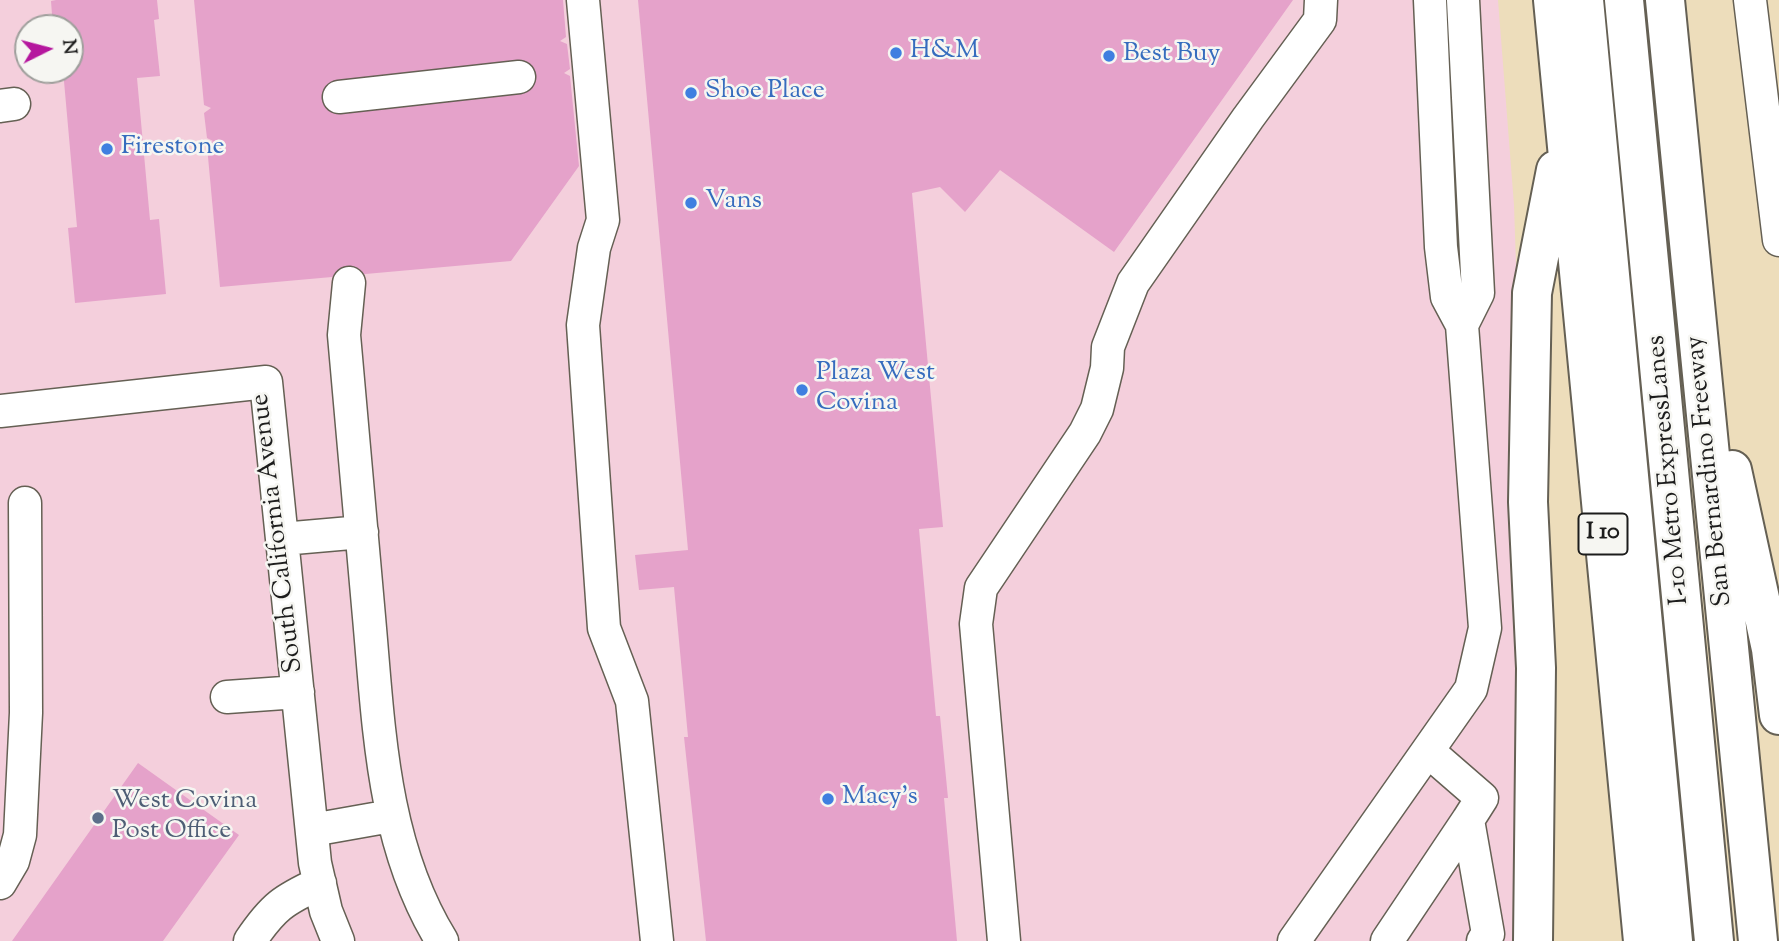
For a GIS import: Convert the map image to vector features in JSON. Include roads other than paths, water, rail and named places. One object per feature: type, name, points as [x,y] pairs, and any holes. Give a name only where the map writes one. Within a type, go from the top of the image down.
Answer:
[{"type":"highway","name":"I 10","points":[[1553,0],[1643,941]]},
{"type":"highway","name":"I-10 Metro ExpressLanes","points":[[1584,0],[1673,941]]},
{"type":"highway","name":"I-10 Metro ExpressLanes","points":[[1624,0],[1714,941]]},
{"type":"highway","name":"San Bernardino Freeway","points":[[1665,0],[1758,941]]},
{"type":"highway","points":[[1533,941],[1536,668],[1528,502],[1532,293],[1564,127]]},
{"type":"highway","points":[[1693,294],[1771,649],[1779,715]]},
{"type":"street","points":[[583,0],[603,220],[594,248],[583,325],[604,628],[632,701],[657,941]]},
{"type":"street","points":[[1004,941],[976,624],[981,588],[1085,433],[1097,409],[1107,368],[1108,347],[1133,283],[1320,20],[1321,0]]},
{"type":"street","points":[[1294,941],[1471,689],[1485,628],[1462,325],[1447,297],[1441,247],[1430,0]]},
{"type":"street","points":[[1462,325],[1478,293],[1463,0]]},
{"type":"street","points":[[1750,0],[1779,240]]},
{"type":"street","points":[[339,97],[519,78]]},
{"type":"street","points":[[349,283],[344,335],[377,704],[391,816],[412,880],[426,914],[442,941]]},
{"type":"street","name":"South California Avenue","points":[[0,411],[266,382],[312,830],[320,883],[338,941]]},
{"type":"street","points":[[0,883],[13,861],[20,835],[26,713],[25,503]]},
{"type":"street","points":[[282,539],[362,532]]},
{"type":"street","points":[[227,697],[298,692]]},
{"type":"street","points":[[1387,941],[1482,798],[1429,752]]},
{"type":"street","points":[[312,830],[391,816]]},
{"type":"street","points":[[1468,820],[1488,934],[1483,941]]},
{"type":"street","points":[[250,941],[269,912],[290,896],[320,883]]},
{"type":"place","name":"H&M","points":[[896,53]]},
{"type":"place","name":"Best Buy","points":[[1109,56]]},
{"type":"place","name":"Shoe Place","points":[[691,93]]},
{"type":"place","name":"Firestone","points":[[107,149]]},
{"type":"place","name":"Vans","points":[[691,203]]},
{"type":"place","name":"Plaza West Covina","points":[[802,390]]},
{"type":"place","name":"Macy's","points":[[828,799]]},
{"type":"place","name":"West Covina Post Office","points":[[98,818]]}]
